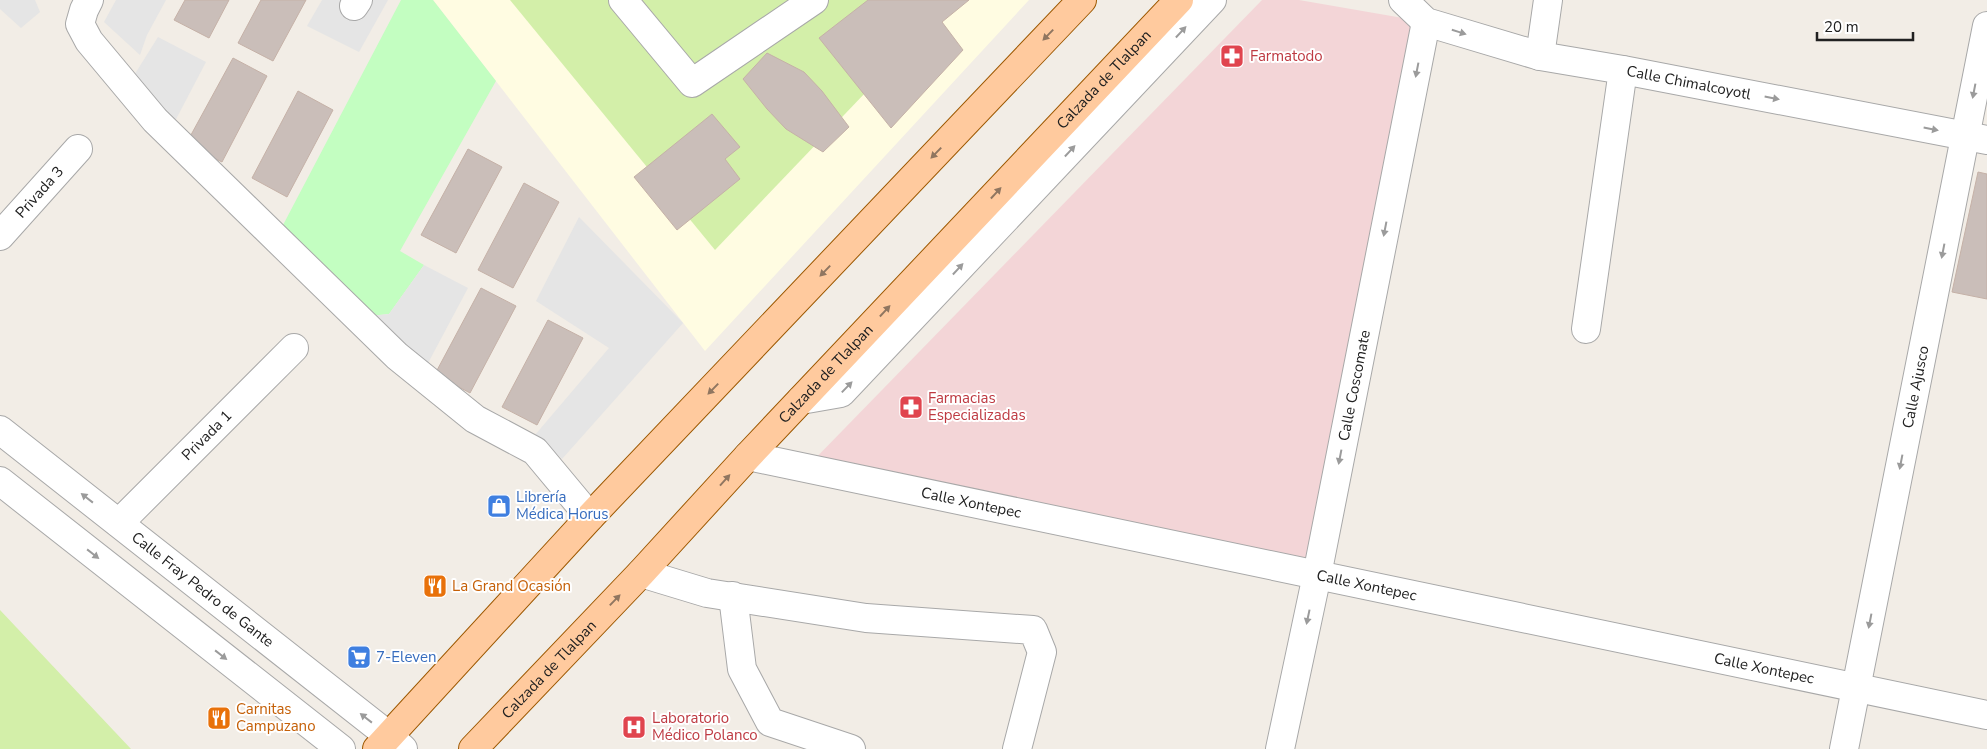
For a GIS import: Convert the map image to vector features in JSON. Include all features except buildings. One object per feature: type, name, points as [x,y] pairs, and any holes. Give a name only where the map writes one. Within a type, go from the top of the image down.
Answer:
[{"type":"main road","points":[[389,745],[590,517],[1082,0]]},
{"type":"main road","name":"Calzada de Tlalpan","points":[[473,749],[641,573],[748,456],[1179,0]]},
{"type":"street","points":[[89,0],[80,24],[89,40],[155,120],[397,356],[475,419],[535,451],[590,517]]},
{"type":"street","points":[[623,0],[692,83],[814,0]]},
{"type":"street","points":[[801,400],[841,393],[1212,0]]},
{"type":"street","name":"Calle Chimalcoyotl","points":[[1403,0],[1426,22],[1540,56],[1623,70],[1976,138]]},
{"type":"street","points":[[1540,56],[1548,0]]},
{"type":"street","name":"Calle Coscomate","points":[[1280,749],[1317,575],[1426,22]]},
{"type":"street","name":"Calle Ajusco","points":[[1844,749],[1976,138],[1987,26]]},
{"type":"street","points":[[1586,329],[1623,70]]},
{"type":"street","name":"Privada 3","points":[[0,236],[78,149]]},
{"type":"street","name":"Privada 1","points":[[119,523],[294,348]]},
{"type":"street","name":"Calle Fray Pedro de Gante","points":[[0,430],[119,523],[389,745]]},
{"type":"street","name":"Calle Xontepec","points":[[748,456],[1987,715]]},
{"type":"street","points":[[0,480],[341,749]]},
{"type":"street","points":[[641,573],[707,593],[866,618],[1034,630],[1042,652],[1017,749]]},
{"type":"street","points":[[733,596],[742,670],[770,722],[850,749]]},
{"type":"shaded area","points":[[0,0],[35,0],[40,12],[21,28],[0,9]]},
{"type":"shaded area","points":[[116,0],[166,0],[147,35],[140,55],[104,22]]},
{"type":"shaded area","points":[[322,0],[388,0],[359,52],[307,26]]},
{"type":"shaded area","points":[[433,0],[1029,0],[705,351]]},
{"type":"shaded area","points":[[1262,0],[1299,0],[1426,22],[1317,575],[806,468]]},
{"type":"shaded area","points":[[158,37],[206,62],[173,125],[133,77]]},
{"type":"shaded area","points":[[579,217],[683,323],[562,459],[535,435],[609,348],[536,301]]},
{"type":"shaded area","points":[[424,265],[468,288],[427,365],[370,316],[389,314]]},
{"type":"green space","points":[[401,0],[433,0],[496,81],[400,251],[424,265],[389,314],[370,316],[283,225]]},
{"type":"green space","points":[[510,0],[954,0],[715,250]]},
{"type":"green space","points":[[0,610],[131,749],[0,749]]},
{"type":"place","name":"Farmatodo","points":[[1232,56]]},
{"type":"place","name":"Farmacias Especializadas","points":[[911,407]]},
{"type":"place","name":"Librería Médica Horus","points":[[499,506]]},
{"type":"place","name":"La Grand Ocasión","points":[[435,586]]},
{"type":"place","name":"7-Eleven","points":[[359,657]]},
{"type":"place","name":"Carnitas Campuzano","points":[[219,718]]},
{"type":"place","name":"Laboratorio Médico Polanco","points":[[634,727]]}]
